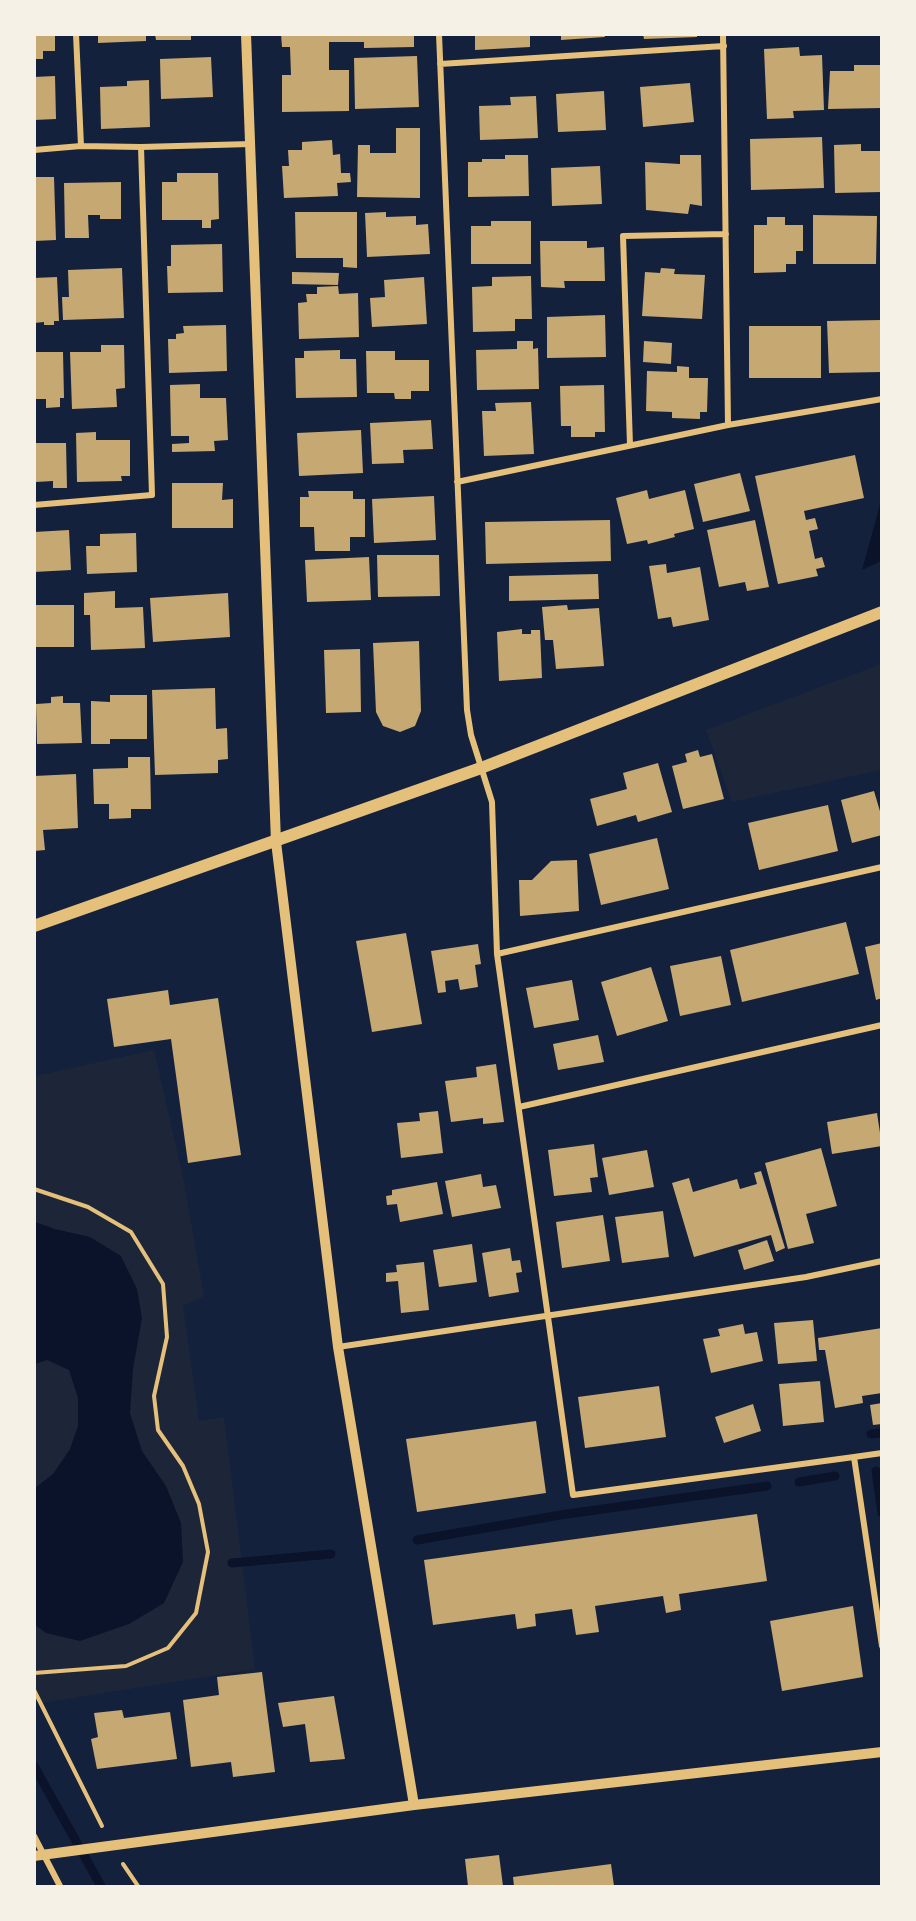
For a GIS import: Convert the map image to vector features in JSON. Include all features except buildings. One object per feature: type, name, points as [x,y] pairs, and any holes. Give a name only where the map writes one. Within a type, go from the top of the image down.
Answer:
[{"type":"main road","points":[[34,926],[481,768],[882,612]]},
{"type":"street","points":[[76,34],[81,146]]},
{"type":"street","points":[[246,34],[276,842],[338,1347],[414,1805]]},
{"type":"street","points":[[439,34],[467,710],[471,735],[492,802],[497,954],[573,1495],[882,1453]]},
{"type":"street","points":[[723,34],[728,425]]},
{"type":"street","points":[[440,64],[724,46]]},
{"type":"street","points":[[34,150],[81,146],[251,144]]},
{"type":"street","points":[[34,505],[152,495],[141,147]]},
{"type":"street","points":[[630,445],[623,236],[726,234]]},
{"type":"street","points":[[457,482],[728,425],[882,399]]},
{"type":"street","points":[[497,954],[882,867]]},
{"type":"street","points":[[519,1107],[882,1025]]},
{"type":"street","points":[[338,1347],[806,1277],[882,1261]]},
{"type":"street","points":[[854,1457],[882,1646]]},
{"type":"street","points":[[39,1855],[414,1805],[882,1752]]},
{"type":"street","points":[[34,1836],[39,1855],[60,1887]]},
{"type":"path","points":[[34,1189],[88,1207],[131,1232],[163,1284],[167,1337],[154,1396],[158,1430],[183,1466],[199,1504],[208,1552],[196,1613],[168,1648],[126,1666],[34,1673]]},
{"type":"path","points":[[34,1690],[111,1846],[138,1887]]},
{"type":"shaded area","points":[[881,500],[881,561],[862,570],[875,523]]},
{"type":"shaded area","points":[[881,664],[881,770],[732,802],[706,730]]},
{"type":"shaded area","points":[[154,1050],[183,1177],[204,1296],[183,1306],[199,1421],[224,1417],[255,1669],[41,1703],[35,1690],[35,1076]]},
{"type":"shaded area","points":[[35,1222],[90,1237],[121,1256],[137,1289],[142,1318],[133,1369],[130,1413],[142,1451],[166,1486],[181,1523],[183,1562],[164,1603],[129,1624],[80,1641],[46,1633],[35,1625],[35,1488],[53,1474],[70,1449],[78,1426],[78,1398],[69,1370],[47,1360],[35,1364]]},
{"type":"waterway","points":[[871,1434],[882,1433]]},
{"type":"waterway","points":[[876,1471],[882,1513]]},
{"type":"waterway","points":[[799,1482],[835,1476]]},
{"type":"waterway","points":[[417,1540],[560,1515],[767,1486]]},
{"type":"waterway","points":[[232,1563],[331,1554]]},
{"type":"waterway","points":[[34,1766],[101,1886]]}]
